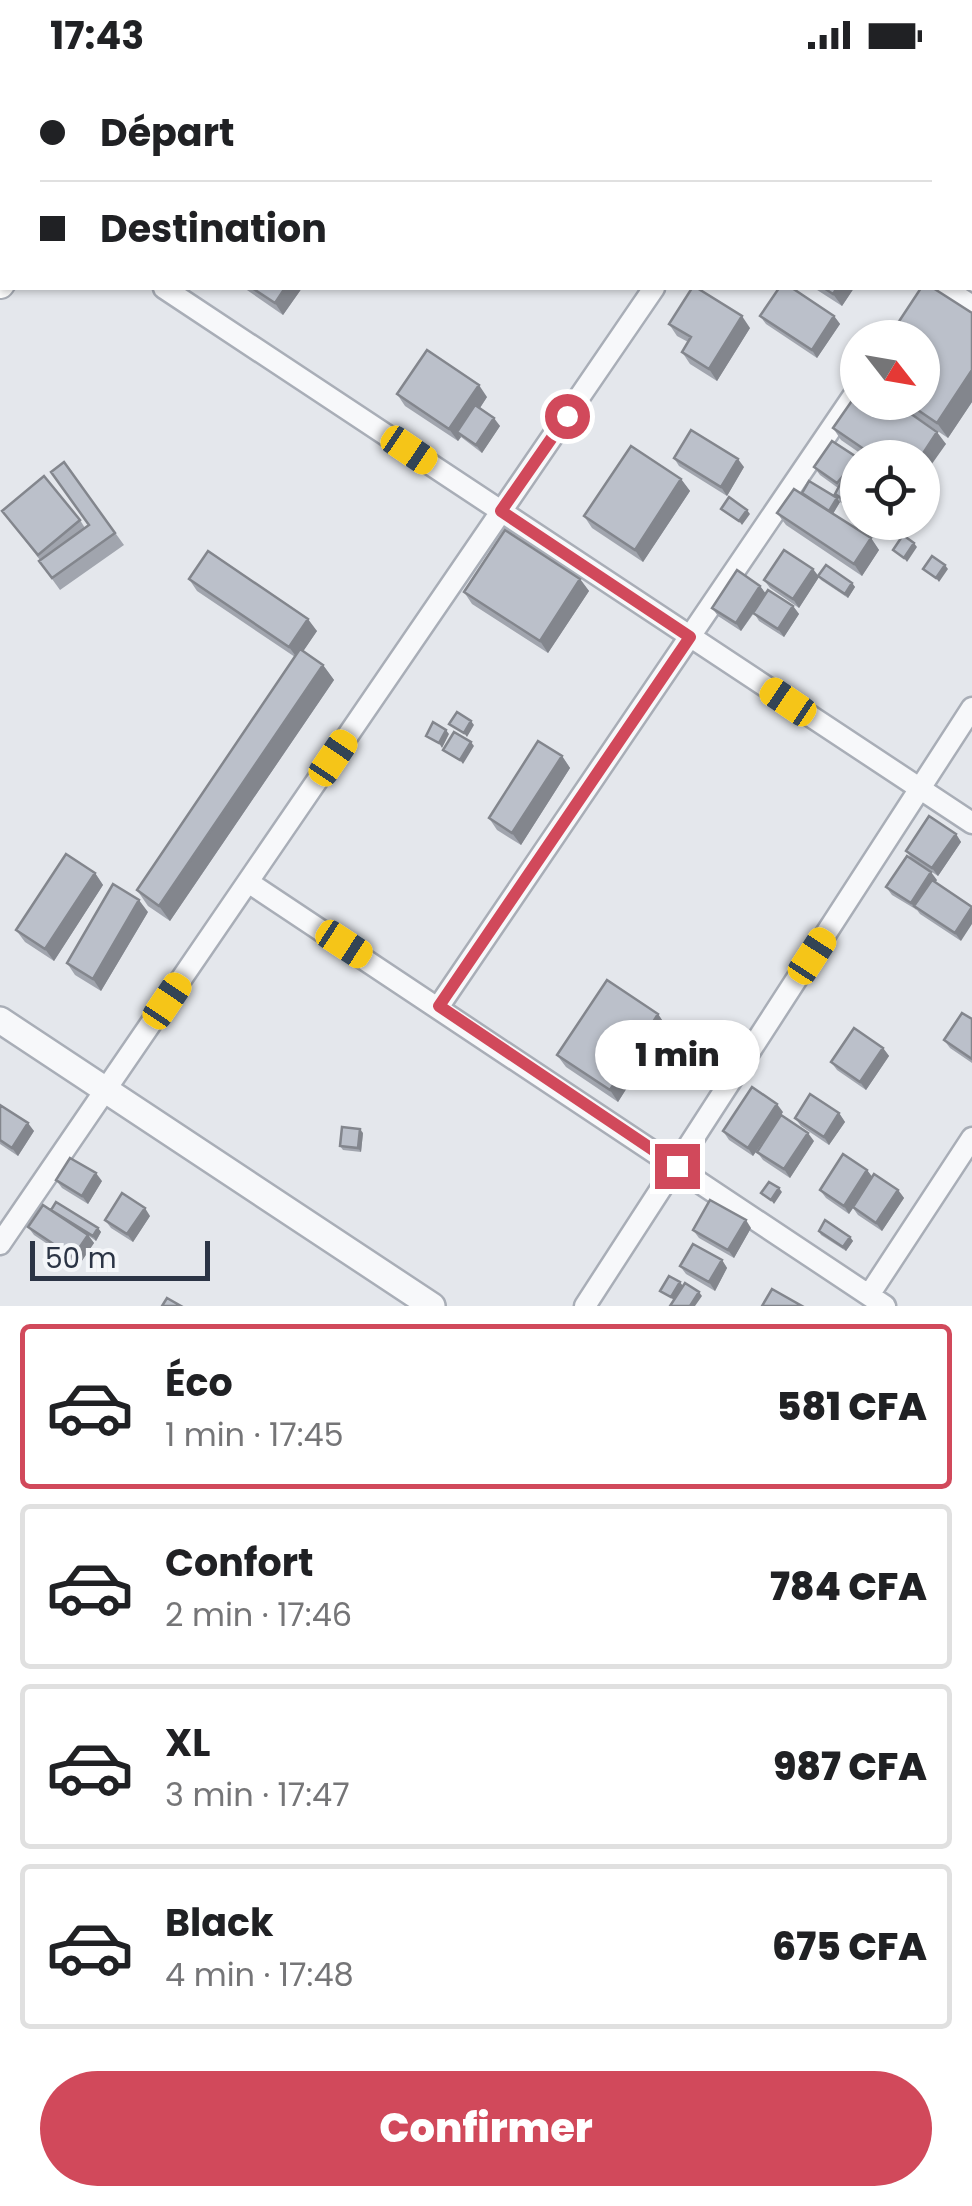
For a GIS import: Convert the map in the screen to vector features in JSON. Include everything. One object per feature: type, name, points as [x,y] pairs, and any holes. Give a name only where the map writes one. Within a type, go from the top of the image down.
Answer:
[{"type":"street","points":[[167,290],[972,824]]},
{"type":"street","points":[[0,1244],[653,290]]},
{"type":"street","points":[[947,290],[972,306]]},
{"type":"street","points":[[439,1006],[840,416]]},
{"type":"street","points":[[585,1306],[972,708]]},
{"type":"street","points":[[248,882],[877,1301],[972,1138]]},
{"type":"street","points":[[0,1020],[432,1306]]},
{"type":"building","points":[[255,290],[284,290],[275,303]]},
{"type":"building","points":[[691,290],[700,290],[742,316],[709,369],[682,352],[691,337],[669,324]]},
{"type":"building","points":[[778,290],[795,290],[834,316],[812,350],[760,316]]},
{"type":"building","points":[[920,290],[936,290],[972,313],[972,370],[940,418],[940,320],[900,320]]},
{"type":"building","points":[[427,350],[479,385],[449,429],[397,394]]},
{"type":"building","points":[[475,405],[494,418],[476,445],[457,432]]},
{"type":"building","points":[[840,418],[920,420],[937,432],[932,440],[851,440],[833,428]]},
{"type":"building","points":[[691,430],[738,459],[721,487],[674,458]]},
{"type":"building","points":[[832,441],[840,446],[837,483],[814,467]]},
{"type":"building","points":[[631,446],[681,479],[635,550],[584,516]]},
{"type":"building","points":[[64,462],[115,533],[52,578],[39,561],[89,525],[51,472]]},
{"type":"building","points":[[44,476],[80,520],[38,555],[2,511]]},
{"type":"building","points":[[809,481],[837,498],[829,511],[802,493]]},
{"type":"building","points":[[794,489],[840,518],[840,540],[870,540],[854,564],[777,513]]},
{"type":"building","points":[[729,497],[747,510],[739,521],[721,509]]},
{"type":"building","points":[[505,530],[580,579],[540,641],[464,592]]},
{"type":"building","points":[[900,540],[914,543],[904,558],[893,550]]},
{"type":"building","points":[[784,550],[813,569],[793,599],[764,580]]},
{"type":"building","points":[[208,551],[308,619],[289,647],[189,579]]},
{"type":"building","points":[[932,556],[945,565],[936,578],[923,569]]},
{"type":"building","points":[[826,565],[852,583],[845,594],[818,576]]},
{"type":"building","points":[[737,570],[760,586],[736,623],[712,608]]},
{"type":"building","points":[[768,590],[793,606],[778,629],[753,613]]},
{"type":"building","points":[[300,649],[323,665],[159,906],[137,890]]},
{"type":"building","points":[[457,712],[471,721],[464,733],[449,724]]},
{"type":"building","points":[[433,722],[446,730],[439,743],[426,736]]},
{"type":"building","points":[[454,732],[471,742],[460,760],[443,750]]},
{"type":"building","points":[[538,741],[562,756],[512,833],[489,818]]},
{"type":"building","points":[[929,816],[956,834],[932,868],[906,851]]},
{"type":"building","points":[[66,854],[95,873],[45,949],[16,930]]},
{"type":"building","points":[[907,856],[931,872],[911,903],[886,887]]},
{"type":"building","points":[[932,880],[972,907],[955,933],[914,906]]},
{"type":"building","points":[[113,884],[139,900],[93,979],[67,963]]},
{"type":"building","points":[[607,980],[658,1014],[610,1090],[557,1055]]},
{"type":"building","points":[[962,1013],[972,1019],[972,1059],[944,1040]]},
{"type":"building","points":[[854,1028],[883,1048],[860,1082],[831,1062]]},
{"type":"building","points":[[752,1087],[777,1104],[748,1148],[723,1131]]},
{"type":"building","points":[[810,1094],[839,1113],[824,1137],[795,1118]]},
{"type":"building","points":[[0,1105],[28,1123],[12,1148],[0,1140]]},
{"type":"building","points":[[781,1115],[808,1133],[784,1169],[757,1152]]},
{"type":"building","points":[[342,1127],[360,1129],[358,1148],[340,1146]]},
{"type":"building","points":[[843,1154],[867,1170],[844,1206],[820,1190]]},
{"type":"building","points":[[70,1158],[96,1173],[82,1196],[56,1180]]},
{"type":"building","points":[[874,1174],[898,1190],[876,1223],[853,1207]]},
{"type":"building","points":[[769,1182],[779,1188],[771,1200],[761,1193]]},
{"type":"building","points":[[122,1193],[145,1208],[127,1234],[105,1220]]},
{"type":"building","points":[[710,1200],[746,1220],[728,1250],[693,1230]]},
{"type":"building","points":[[56,1202],[98,1228],[93,1236],[51,1210]]},
{"type":"building","points":[[43,1205],[88,1235],[73,1257],[28,1227]]},
{"type":"building","points":[[825,1220],[850,1237],[843,1247],[819,1231]]},
{"type":"building","points":[[693,1244],[722,1260],[709,1282],[680,1266]]},
{"type":"building","points":[[669,1276],[680,1282],[671,1297],[660,1291]]},
{"type":"building","points":[[685,1283],[699,1292],[690,1306],[670,1306]]},
{"type":"building","points":[[772,1289],[802,1306],[762,1306]]},
{"type":"building","points":[[167,1298],[181,1306],[162,1306]]},
{"type":"route","points":[[567,416],[501,511],[690,637],[439,1006],[677,1166]]}]
